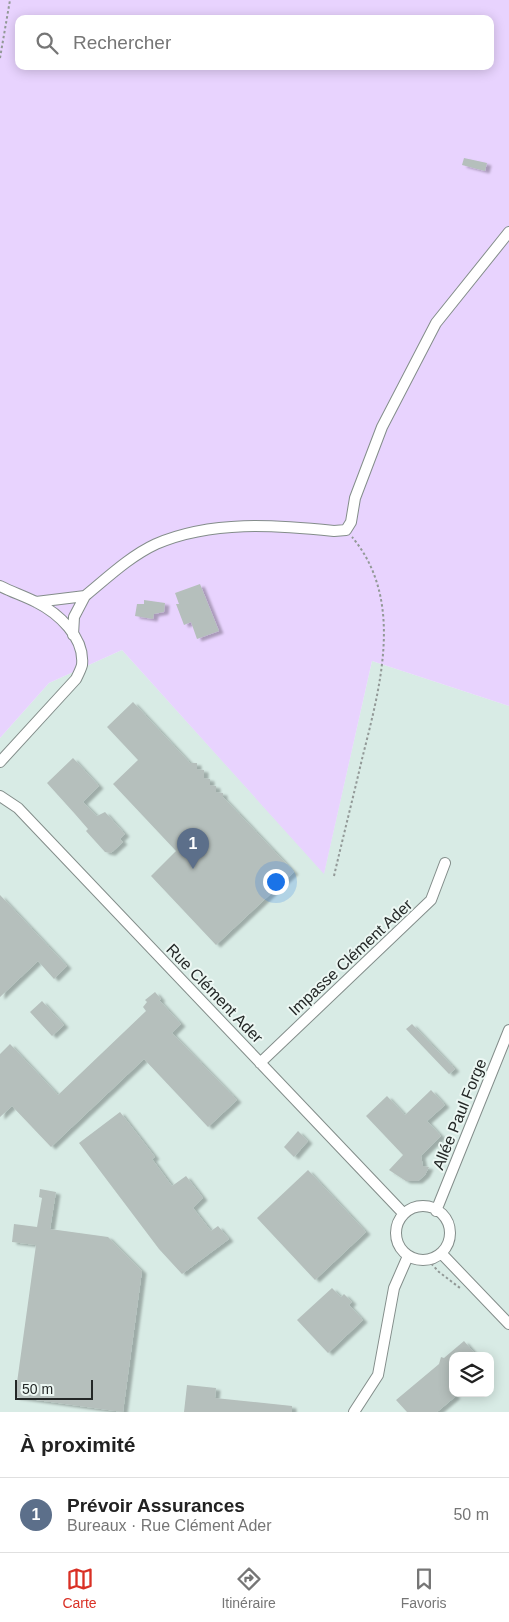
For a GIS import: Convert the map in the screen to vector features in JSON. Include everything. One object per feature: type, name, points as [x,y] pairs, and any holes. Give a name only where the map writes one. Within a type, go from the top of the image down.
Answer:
[{"type":"street","points":[[73,635],[74,617],[84,596],[115,571],[154,545],[202,531],[256,525],[334,531],[346,530],[351,522],[355,498],[382,427],[436,323],[509,232]]},
{"type":"street","points":[[0,586],[36,602],[60,618],[73,635],[81,654],[82,665],[76,679],[0,762]]},
{"type":"street","points":[[36,602],[84,596]]},
{"type":"street","name":"Rue Clément Ader","points":[[0,796],[18,808],[404,1214]]},
{"type":"street","name":"Impasse Clément Ader","points":[[260,1063],[431,900],[445,862]]},
{"type":"street","name":"Allée Paul Forge","points":[[436,1210],[509,1030]]},
{"type":"street","points":[[417,1207],[436,1210],[447,1224],[449,1232],[446,1247],[441,1253],[428,1260],[408,1256],[402,1250],[396,1237],[397,1227],[404,1214],[417,1207]]},
{"type":"street","points":[[441,1253],[509,1324]]},
{"type":"street","points":[[354,1412],[378,1375],[394,1288],[408,1256]]},
{"type":"path","points":[[0,58],[10,0]]},
{"type":"path","points":[[334,876],[378,693],[384,644],[381,600],[374,571],[362,549],[346,530]]},
{"type":"shaded area","points":[[0,0],[509,0],[509,706],[372,661],[324,874],[122,650],[49,683],[0,738]]},
{"type":"shaded area","points":[[122,650],[324,873],[372,661],[509,706],[509,1412],[0,1412],[0,738],[49,683]]},
{"type":"building","points":[[464,158],[487,163],[485,171],[462,165]]},
{"type":"building","points":[[200,584],[219,631],[197,639],[191,622],[184,625],[176,604],[179,604],[175,593]]},
{"type":"building","points":[[144,600],[165,603],[164,612],[154,614],[153,619],[135,616],[137,604],[144,604]]},
{"type":"building","points":[[133,702],[190,763],[197,763],[197,769],[204,770],[204,778],[210,779],[210,785],[216,786],[216,792],[223,793],[223,797],[294,872],[216,945],[151,876],[176,851],[113,784],[138,760],[107,727]]},
{"type":"building","points":[[73,758],[99,786],[83,802],[97,816],[105,812],[125,834],[120,839],[123,842],[111,853],[105,852],[86,831],[88,829],[47,783]]},
{"type":"building","points":[[0,895],[67,966],[54,979],[38,961],[0,997]]},
{"type":"building","points":[[155,992],[161,999],[159,1000],[181,1024],[172,1033],[237,1100],[208,1127],[144,1059],[51,1147],[12,1106],[0,1117],[0,1054],[10,1044],[58,1095],[146,1011],[143,1007],[147,1002],[145,1000]]},
{"type":"building","points":[[42,1001],[64,1025],[52,1036],[30,1012]]},
{"type":"building","points":[[412,1024],[455,1069],[449,1074],[406,1029]]},
{"type":"building","points":[[431,1090],[445,1105],[427,1121],[441,1136],[421,1156],[423,1166],[429,1167],[425,1175],[418,1181],[406,1181],[389,1170],[403,1155],[366,1116],[387,1096],[405,1115]]},
{"type":"building","points":[[120,1112],[155,1157],[152,1159],[172,1186],[186,1176],[203,1198],[193,1208],[211,1231],[218,1226],[229,1239],[182,1274],[159,1249],[79,1143]]},
{"type":"building","points":[[298,1131],[308,1141],[294,1157],[284,1147]]},
{"type":"building","points":[[308,1170],[366,1232],[315,1280],[257,1218]]},
{"type":"building","points":[[40,1189],[56,1192],[50,1229],[108,1237],[142,1271],[123,1412],[15,1397],[36,1245],[12,1242],[14,1224],[37,1227],[42,1198],[39,1197]]},
{"type":"building","points":[[332,1288],[341,1297],[344,1294],[352,1302],[349,1305],[363,1320],[328,1353],[297,1320]]},
{"type":"building","points":[[464,1341],[474,1352],[451,1352]]},
{"type":"building","points":[[449,1354],[449,1397],[455,1397],[437,1412],[407,1412],[396,1400],[439,1364],[441,1357],[444,1358]]},
{"type":"building","points":[[187,1385],[216,1388],[215,1398],[292,1406],[292,1412],[184,1412]]},
{"type":"place","name":"Prévoir Assurances","points":[[193,869]]}]
